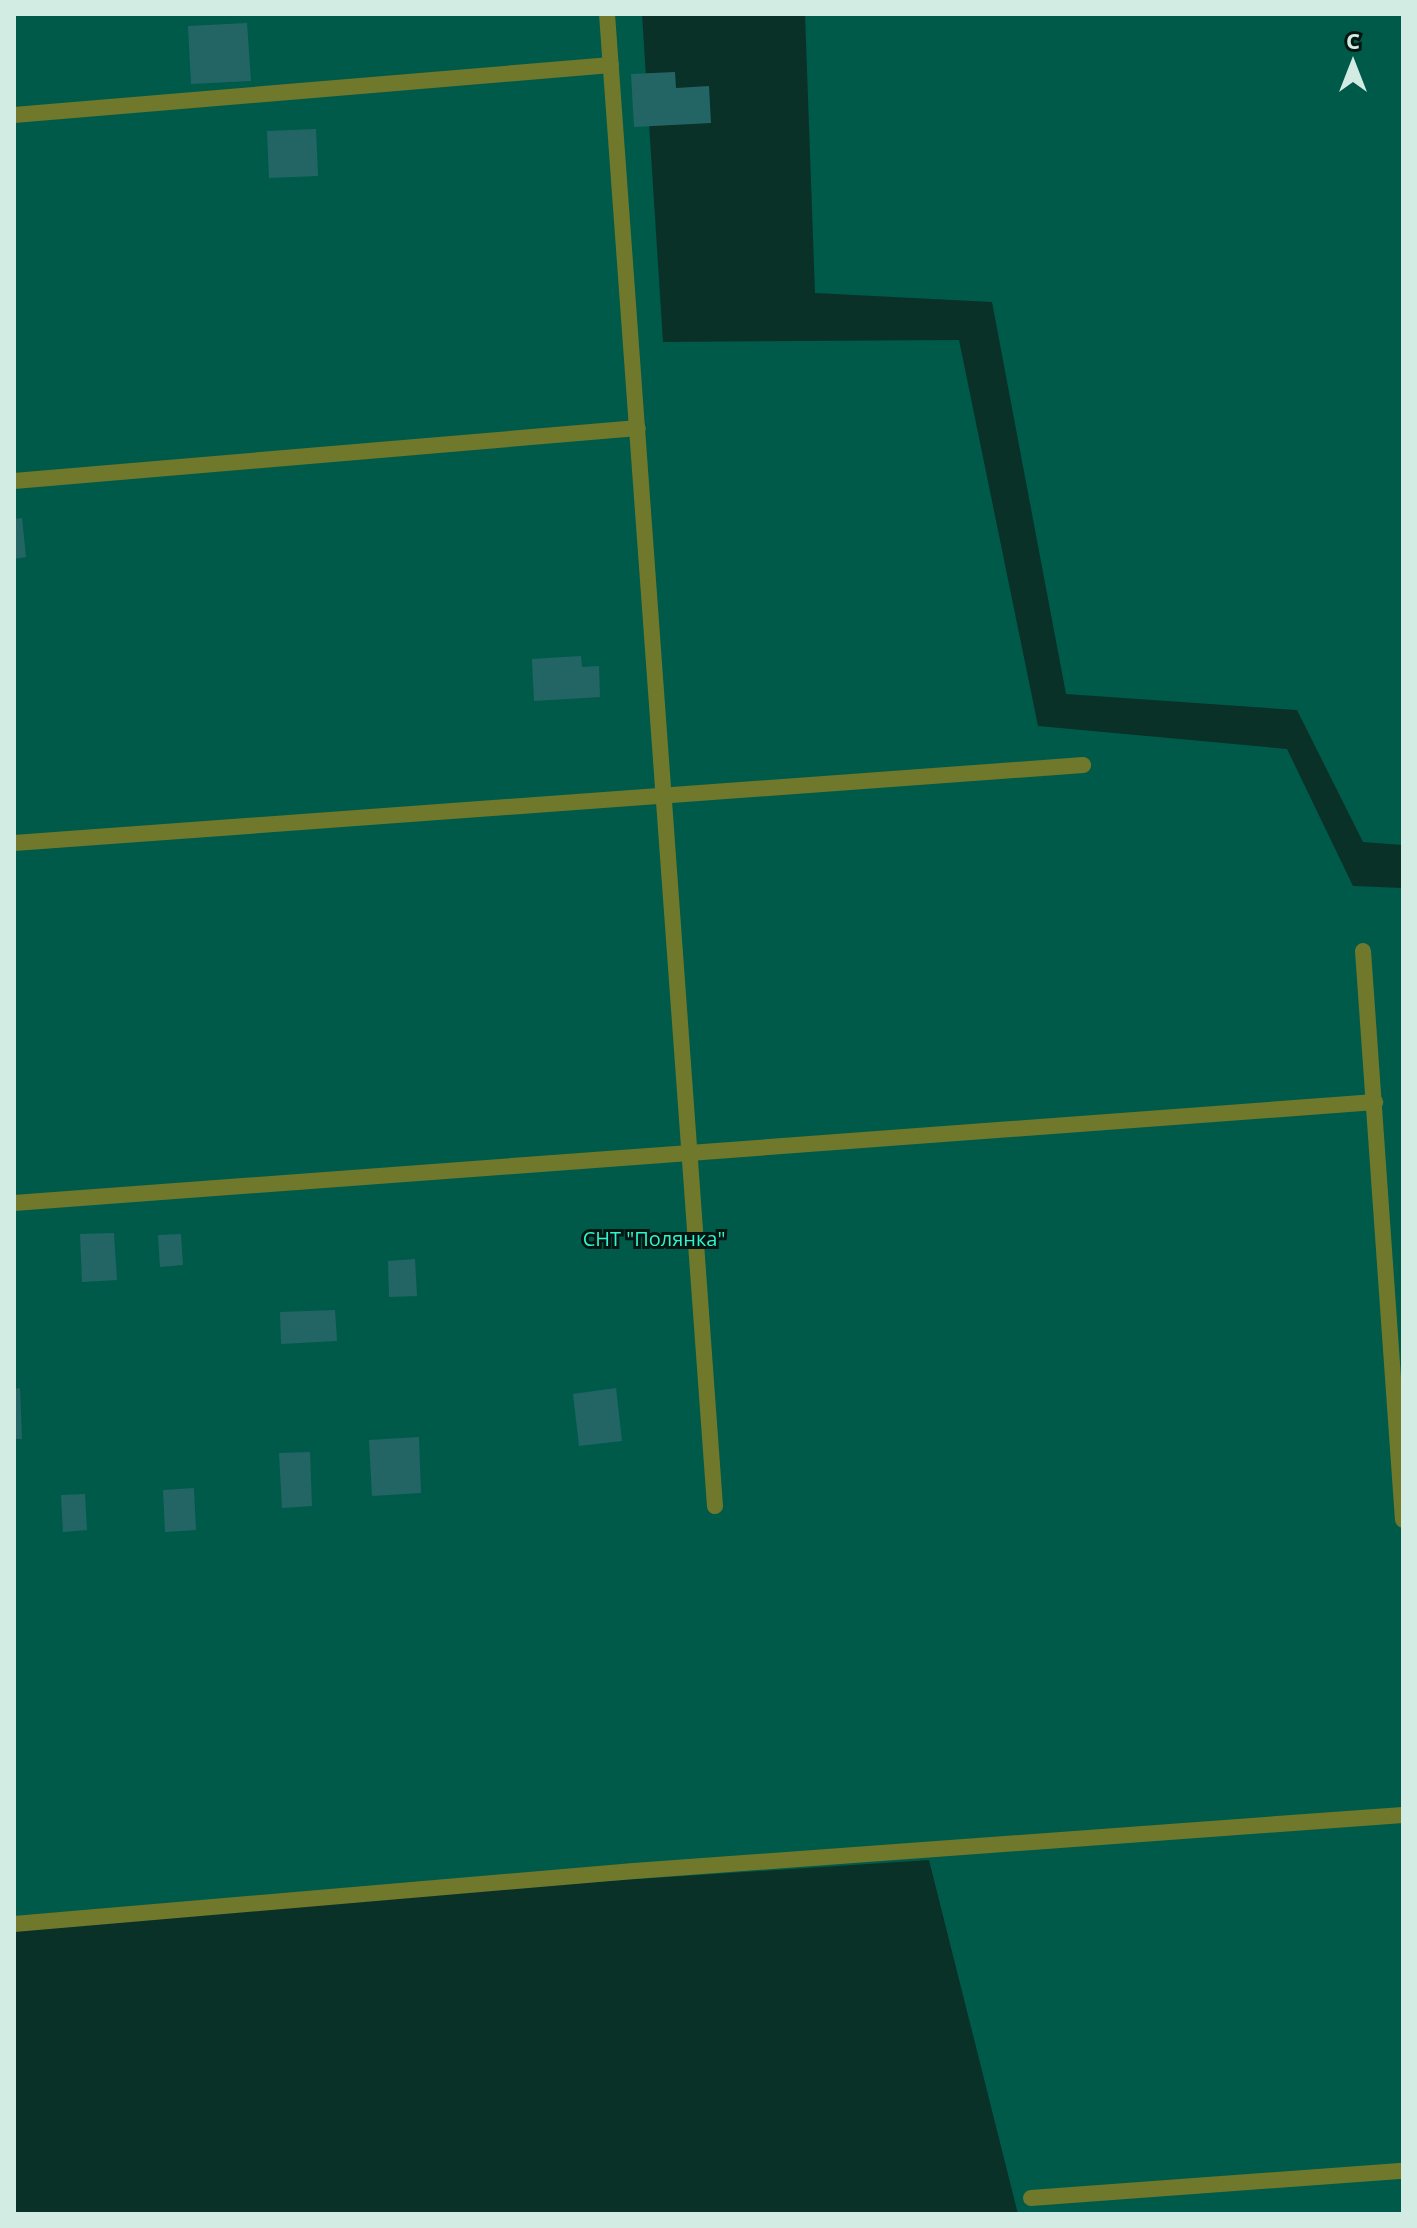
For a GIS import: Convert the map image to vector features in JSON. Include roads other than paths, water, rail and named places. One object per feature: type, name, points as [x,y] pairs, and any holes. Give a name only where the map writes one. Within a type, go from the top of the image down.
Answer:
[{"type":"lane","points":[[607,14],[715,1506]]},
{"type":"lane","points":[[14,115],[611,65]]},
{"type":"lane","points":[[14,481],[638,428]]},
{"type":"lane","points":[[14,843],[1083,765]]},
{"type":"lane","points":[[1363,951],[1403,1520]]},
{"type":"lane","points":[[14,1203],[690,1150],[1375,1102]]},
{"type":"lane","points":[[14,1924],[634,1871],[1403,1815]]},
{"type":"lane","points":[[1031,2198],[1403,2171]]},
{"type":"park label","name":"СНТ \"Полянка\"","points":[[654,1238]]}]
